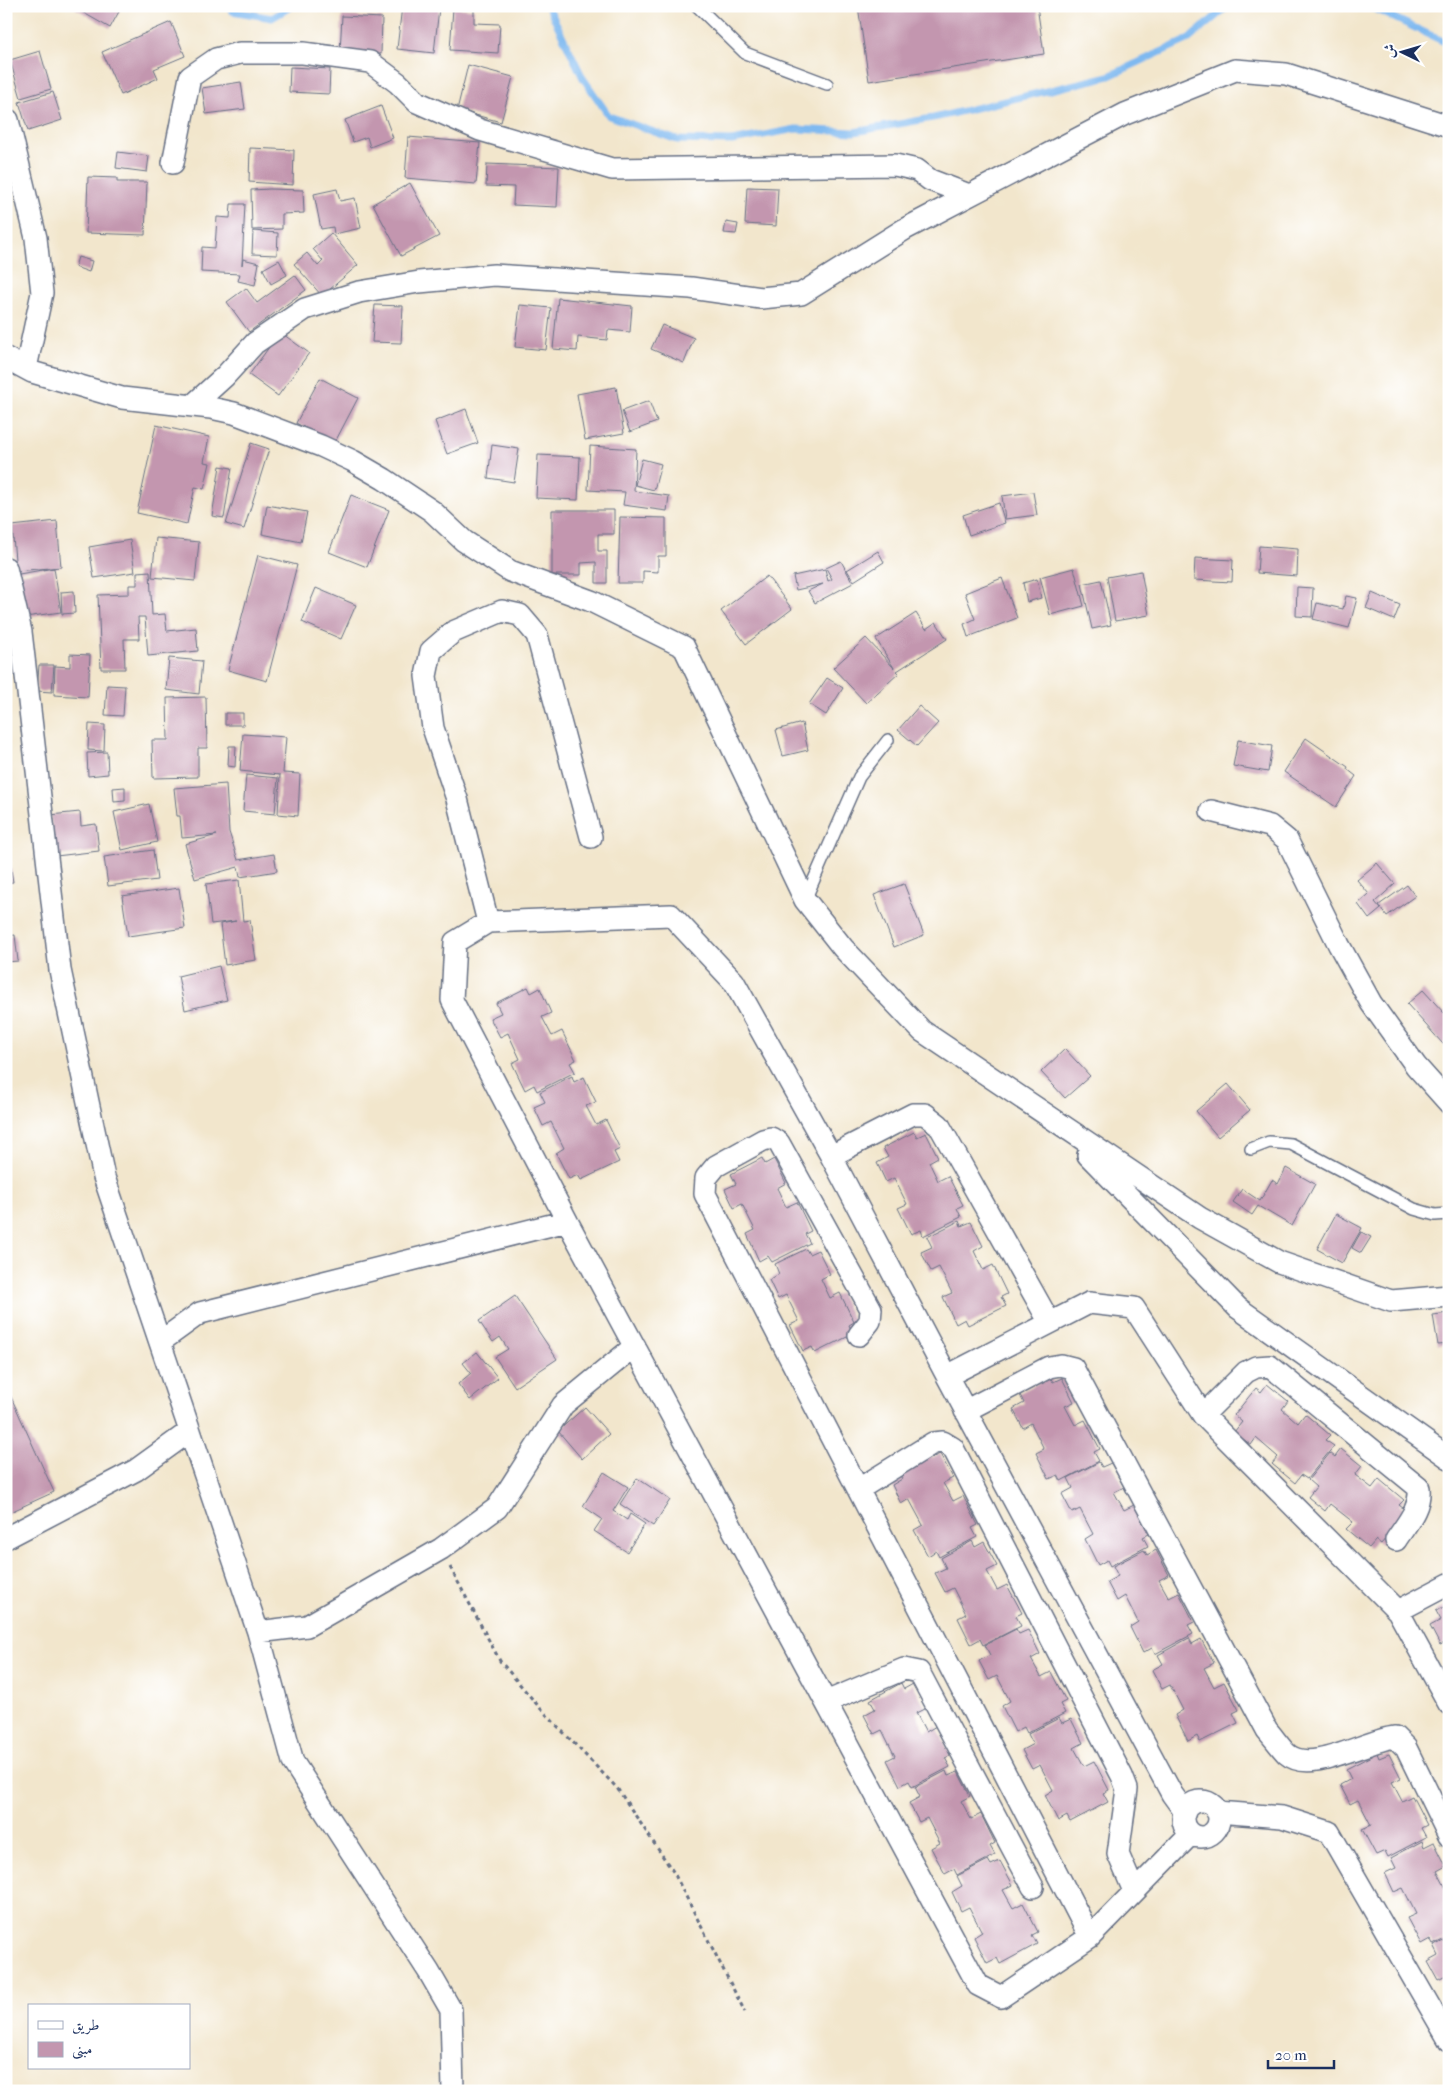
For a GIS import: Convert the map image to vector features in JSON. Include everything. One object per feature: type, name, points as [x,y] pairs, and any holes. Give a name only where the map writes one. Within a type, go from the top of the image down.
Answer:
[{"type":"street","points":[[173,163],[190,77],[216,59],[240,53],[303,53],[370,62],[398,82],[417,102],[480,130],[612,168],[896,165],[917,170],[930,180],[969,195]]},
{"type":"street","points":[[192,406],[225,376],[255,343],[305,309],[359,292],[419,282],[494,274],[691,288],[761,298],[801,294],[905,229],[1125,114],[1235,70],[1286,74],[1449,126]]},
{"type":"street","points":[[8,120],[36,238],[42,293],[26,368]]},
{"type":"street","points":[[6,358],[26,368],[122,398],[211,408],[283,430],[353,461],[432,512],[464,540],[510,571],[591,601],[684,648],[805,900],[843,948],[922,1031],[1200,1218],[1279,1262],[1390,1302],[1449,1296]]},
{"type":"street","points":[[6,568],[21,632],[60,970],[104,1176],[258,1632],[293,1762],[429,1972],[451,2010],[453,2091]]},
{"type":"street","points":[[488,922],[457,800],[433,728],[426,676],[431,651],[453,632],[502,611],[520,615],[537,634],[591,837]]},
{"type":"street","points":[[1211,811],[1270,826],[1287,840],[1318,898],[1339,945],[1371,1003],[1416,1066],[1449,1103]]},
{"type":"street","points":[[1185,1812],[1172,1794],[946,1376],[831,1156],[734,982],[670,915],[488,922],[456,942],[452,1000],[567,1221],[978,1985],[1001,1997],[1090,1937],[1191,1834]]},
{"type":"street","points":[[831,1156],[913,1114],[925,1114],[938,1125],[1050,1323]]},
{"type":"street","points":[[1059,1124],[1238,1308],[1449,1458]]},
{"type":"street","points":[[859,1335],[870,1321],[871,1310],[779,1143],[772,1138],[763,1140],[716,1166],[706,1178],[705,1194],[1090,1937]]},
{"type":"street","points":[[160,1342],[200,1313],[567,1221]]},
{"type":"street","points":[[946,1376],[1089,1302],[1134,1308],[1203,1415],[1398,1611],[1449,1704]]},
{"type":"street","points":[[258,1632],[307,1626],[441,1549],[497,1508],[563,1405],[635,1346]]},
{"type":"street","points":[[965,1411],[1050,1367],[1061,1365],[1073,1368],[1267,1730],[1288,1755],[1304,1762],[1324,1758],[1383,1738],[1395,1737],[1406,1748],[1449,1836]]},
{"type":"street","points":[[1203,1415],[1246,1372],[1256,1367],[1270,1366],[1419,1488],[1420,1498],[1416,1509],[1396,1540]]},
{"type":"street","points":[[6,1538],[136,1470],[190,1430]]},
{"type":"street","points":[[859,1489],[933,1443],[943,1442],[953,1448],[1122,1776],[1127,1789],[1118,1854],[1134,1891]]},
{"type":"street","points":[[1398,1611],[1449,1584]]},
{"type":"street","points":[[826,1702],[904,1669],[919,1672],[1033,1888]]},
{"type":"street","points":[[1192,1803],[1210,1804],[1217,1812],[1218,1823],[1213,1833],[1202,1837],[1191,1834],[1184,1824],[1185,1812],[1192,1803]]},
{"type":"street","points":[[1217,1812],[1282,1816],[1329,1832],[1449,2040]]},
{"type":"lane","points":[[697,6],[744,53],[827,84]]},
{"type":"lane","points":[[805,900],[859,777],[888,740]]},
{"type":"lane","points":[[1251,1149],[1269,1142],[1291,1144],[1414,1209],[1435,1215],[1449,1214]]},
{"type":"path","points":[[441,1549],[500,1661],[540,1708],[617,1788],[674,1873],[745,2012]]},
{"type":"building","points":[[76,6],[122,6],[110,28],[75,8]]},
{"type":"building","points":[[402,6],[439,8],[434,53],[397,49]]},
{"type":"building","points":[[858,6],[1037,6],[1044,54],[869,81]]},
{"type":"building","points":[[453,8],[474,9],[474,23],[500,24],[498,53],[450,50]]},
{"type":"building","points":[[342,16],[382,18],[381,54],[340,52]]},
{"type":"building","points":[[171,22],[185,56],[154,69],[158,78],[121,95],[102,52]]},
{"type":"building","points":[[40,51],[51,89],[21,98],[10,60]]},
{"type":"building","points":[[468,65],[513,77],[501,122],[457,110]]},
{"type":"building","points":[[290,67],[330,69],[329,94],[289,92]]},
{"type":"building","points":[[10,80],[13,108],[6,108],[6,81]]},
{"type":"building","points":[[241,82],[245,109],[206,114],[202,88]]},
{"type":"building","points":[[53,92],[62,120],[28,131],[19,102]]},
{"type":"building","points":[[381,106],[393,138],[370,147],[367,137],[353,142],[345,120]]},
{"type":"building","points":[[408,137],[480,143],[476,184],[405,178]]},
{"type":"building","points":[[250,148],[294,150],[293,185],[249,182]]},
{"type":"building","points":[[118,152],[149,156],[147,172],[116,168]]},
{"type":"building","points":[[487,164],[559,167],[557,207],[513,205],[514,187],[486,186]]},
{"type":"building","points":[[88,177],[117,178],[117,182],[147,182],[145,235],[86,233]]},
{"type":"building","points":[[410,183],[439,236],[401,256],[373,204]]},
{"type":"building","points":[[747,187],[778,188],[776,226],[745,224]]},
{"type":"building","points":[[337,189],[340,201],[355,198],[361,228],[334,234],[333,227],[321,229],[314,194]]},
{"type":"building","points":[[251,190],[303,190],[304,213],[282,214],[282,229],[252,230]]},
{"type":"building","points":[[231,204],[245,204],[242,265],[243,259],[259,263],[255,285],[238,281],[240,274],[201,272],[202,247],[215,248],[217,217],[230,218]]},
{"type":"building","points":[[726,222],[738,224],[736,234],[724,233]]},
{"type":"building","points":[[253,231],[278,233],[277,255],[252,254]]},
{"type":"building","points":[[331,233],[358,265],[322,296],[294,264],[307,253],[318,266],[323,261],[313,249]]},
{"type":"building","points":[[78,257],[92,261],[89,272],[75,267]]},
{"type":"building","points":[[279,260],[287,275],[271,284],[263,269]]},
{"type":"building","points":[[295,275],[306,290],[249,332],[227,302],[246,288],[257,303]]},
{"type":"building","points":[[558,298],[632,306],[630,332],[608,330],[607,340],[578,337],[577,351],[553,349]]},
{"type":"building","points":[[375,305],[403,306],[401,343],[372,342]]},
{"type":"building","points":[[520,305],[551,308],[546,350],[515,347]]},
{"type":"building","points":[[662,325],[694,338],[684,363],[651,349]]},
{"type":"building","points":[[280,332],[309,353],[278,396],[249,375]]},
{"type":"building","points":[[320,378],[358,398],[334,444],[296,423]]},
{"type":"building","points":[[616,387],[624,433],[585,440],[577,394]]},
{"type":"building","points":[[649,401],[657,422],[630,432],[622,411]]},
{"type":"building","points":[[466,409],[478,443],[447,454],[435,421]]},
{"type":"building","points":[[156,425],[209,437],[204,462],[210,463],[204,489],[195,487],[187,524],[137,513]]},
{"type":"building","points":[[251,443],[269,449],[244,529],[226,524]]},
{"type":"building","points":[[492,445],[519,449],[514,482],[488,478]]},
{"type":"building","points":[[590,446],[636,449],[634,491],[669,496],[667,511],[623,505],[625,492],[588,490]]},
{"type":"building","points":[[538,455],[580,457],[578,500],[536,498]]},
{"type":"building","points":[[642,459],[661,464],[654,490],[635,485]]},
{"type":"building","points":[[220,466],[232,468],[224,518],[212,516]]},
{"type":"building","points":[[1033,492],[1037,515],[1005,519],[1002,496]]},
{"type":"building","points":[[351,495],[389,510],[367,567],[329,552]]},
{"type":"building","points":[[999,503],[1005,523],[969,535],[963,515]]},
{"type":"building","points":[[267,505],[307,512],[301,542],[262,534]]},
{"type":"building","points":[[552,510],[614,510],[614,534],[598,534],[598,551],[607,551],[607,583],[596,583],[596,562],[581,563],[581,575],[552,575]]},
{"type":"building","points":[[620,517],[666,518],[666,556],[658,556],[658,572],[643,571],[643,583],[618,583]]},
{"type":"building","points":[[57,521],[61,567],[16,571],[12,526]]},
{"type":"building","points":[[156,538],[199,542],[195,581],[152,577]]},
{"type":"building","points":[[130,540],[135,572],[94,578],[89,547]]},
{"type":"building","points":[[1259,546],[1298,549],[1297,576],[1257,573]]},
{"type":"building","points":[[878,551],[884,562],[854,581],[847,570]]},
{"type":"building","points":[[258,555],[297,565],[267,681],[228,670]]},
{"type":"building","points":[[1195,558],[1233,560],[1232,582],[1194,580]]},
{"type":"building","points":[[841,561],[853,583],[815,603],[808,591],[823,584],[796,590],[793,576],[825,569],[828,581],[832,579],[826,568]]},
{"type":"building","points":[[54,568],[61,612],[25,617],[19,574]]},
{"type":"building","points":[[1074,568],[1084,606],[1050,615],[1040,577]]},
{"type":"building","points":[[150,571],[152,615],[165,614],[167,631],[196,628],[198,651],[148,656],[145,617],[138,617],[139,639],[124,639],[125,669],[101,669],[98,595],[129,594],[129,585],[137,585],[137,572]]},
{"type":"building","points":[[1141,571],[1149,615],[1115,621],[1107,577]]},
{"type":"building","points":[[767,576],[792,609],[746,644],[721,611]]},
{"type":"building","points":[[1002,578],[1017,618],[968,637],[964,624],[975,619],[965,593]]},
{"type":"building","points":[[1037,579],[1041,598],[1027,602],[1023,583]]},
{"type":"building","points":[[1101,580],[1111,625],[1092,629],[1082,584]]},
{"type":"building","points":[[1297,587],[1313,588],[1312,617],[1296,616]]},
{"type":"building","points":[[316,588],[356,605],[341,639],[302,622]]},
{"type":"building","points":[[74,591],[75,613],[62,614],[61,592]]},
{"type":"building","points":[[1372,593],[1400,605],[1394,620],[1366,608]]},
{"type":"building","points":[[1346,596],[1357,598],[1349,628],[1313,619],[1317,603],[1343,609]]},
{"type":"building","points":[[916,613],[926,629],[936,622],[947,639],[897,671],[899,673],[866,703],[833,668],[866,638],[894,668],[876,639]]},
{"type":"building","points":[[70,654],[90,655],[88,697],[54,695],[55,666],[70,667]]},
{"type":"building","points":[[169,658],[202,661],[199,694],[166,690]]},
{"type":"building","points":[[39,665],[54,665],[52,692],[37,691]]},
{"type":"building","points":[[827,678],[843,688],[826,715],[809,704]]},
{"type":"building","points":[[107,685],[125,686],[123,716],[105,715]]},
{"type":"building","points":[[206,697],[207,748],[198,748],[198,777],[153,778],[152,740],[168,740],[167,698]]},
{"type":"building","points":[[919,706],[938,723],[917,746],[898,730]]},
{"type":"building","points":[[225,713],[243,713],[243,725],[225,725]]},
{"type":"building","points":[[802,723],[808,750],[783,756],[776,730]]},
{"type":"building","points":[[89,724],[105,725],[104,751],[88,750]]},
{"type":"building","points":[[243,734],[286,737],[283,773],[300,774],[298,816],[278,814],[280,775],[240,771]]},
{"type":"building","points":[[1306,738],[1348,767],[1347,769],[1356,776],[1336,807],[1284,772]]},
{"type":"building","points":[[1238,740],[1272,746],[1268,772],[1233,766]]},
{"type":"building","points":[[229,746],[236,746],[235,767],[228,766]]},
{"type":"building","points":[[107,752],[108,774],[88,776],[87,753]]},
{"type":"building","points":[[246,775],[278,778],[275,814],[243,811]]},
{"type":"building","points":[[226,784],[229,832],[238,860],[274,854],[277,871],[240,877],[238,867],[195,879],[185,844],[217,835],[182,838],[180,816],[177,816],[174,788]]},
{"type":"building","points":[[125,787],[125,801],[114,802],[113,788]]},
{"type":"building","points":[[149,804],[157,842],[122,850],[114,812]]},
{"type":"building","points":[[80,812],[81,826],[96,824],[99,851],[56,856],[50,815]]},
{"type":"building","points":[[6,839],[13,882],[6,883]]},
{"type":"building","points":[[153,850],[157,880],[108,886],[104,857]]},
{"type":"building","points":[[1377,863],[1395,884],[1375,902],[1381,909],[1369,919],[1358,904],[1369,894],[1357,880]]},
{"type":"building","points":[[239,880],[243,921],[250,920],[256,960],[225,965],[220,924],[236,921],[211,924],[206,884]]},
{"type":"building","points":[[904,884],[924,935],[894,947],[874,895]]},
{"type":"building","points":[[1407,885],[1415,896],[1387,916],[1379,905]]},
{"type":"building","points":[[179,888],[185,928],[128,936],[122,896]]},
{"type":"building","points":[[15,935],[18,961],[6,962],[6,936]]},
{"type":"building","points":[[219,966],[227,1000],[185,1010],[178,976]]},
{"type":"building","points":[[528,987],[531,993],[540,988],[551,1013],[542,1017],[552,1036],[562,1031],[576,1060],[570,1063],[575,1072],[537,1091],[534,1085],[525,1090],[512,1063],[520,1059],[508,1033],[500,1037],[490,1018],[501,1013],[496,1003]]},
{"type":"building","points":[[1423,990],[1444,1013],[1449,1009],[1449,1039],[1443,1044],[1407,1004]]},
{"type":"building","points":[[1065,1049],[1090,1076],[1065,1098],[1041,1072]]},
{"type":"building","points":[[572,1076],[574,1082],[584,1077],[596,1102],[586,1106],[596,1125],[606,1120],[620,1149],[614,1152],[619,1162],[581,1180],[578,1175],[569,1179],[556,1153],[564,1148],[551,1122],[543,1126],[534,1107],[545,1102],[540,1092]]},
{"type":"building","points":[[1228,1084],[1250,1110],[1218,1137],[1196,1111]]},
{"type":"building","points":[[914,1132],[917,1137],[926,1133],[938,1157],[929,1162],[938,1181],[948,1176],[963,1205],[957,1208],[961,1217],[923,1236],[921,1230],[911,1234],[898,1208],[907,1204],[894,1178],[886,1182],[877,1163],[888,1157],[883,1148]]},
{"type":"building","points":[[762,1158],[765,1164],[774,1159],[786,1183],[777,1188],[786,1207],[797,1202],[811,1231],[805,1234],[810,1243],[772,1262],[768,1256],[759,1261],[747,1234],[755,1230],[742,1204],[734,1208],[725,1189],[736,1184],[731,1174]]},
{"type":"building","points":[[1286,1168],[1315,1184],[1292,1226],[1258,1206],[1252,1215],[1233,1202],[1242,1189],[1260,1201],[1272,1180],[1278,1184]]},
{"type":"building","points":[[1336,1214],[1362,1228],[1342,1263],[1317,1249]]},
{"type":"building","points":[[959,1221],[961,1226],[971,1222],[983,1246],[974,1251],[983,1270],[993,1265],[1007,1294],[1001,1297],[1006,1306],[968,1325],[965,1319],[956,1324],[943,1297],[952,1293],[939,1267],[931,1271],[921,1252],[932,1247],[927,1237]]},
{"type":"building","points":[[1361,1232],[1371,1237],[1361,1253],[1352,1248]]},
{"type":"building","points":[[806,1249],[809,1254],[818,1250],[830,1274],[821,1279],[830,1298],[840,1293],[854,1322],[849,1325],[853,1334],[815,1353],[812,1347],[803,1351],[790,1325],[799,1321],[786,1295],[778,1299],[769,1280],[779,1274],[775,1264]]},
{"type":"building","points":[[515,1296],[557,1359],[515,1387],[495,1357],[508,1349],[500,1337],[493,1342],[479,1321]]},
{"type":"building","points":[[1449,1313],[1449,1344],[1438,1345],[1433,1315]]},
{"type":"building","points":[[477,1352],[498,1378],[470,1400],[458,1384],[471,1373],[463,1363]]},
{"type":"building","points":[[1050,1377],[1053,1382],[1062,1378],[1074,1402],[1065,1406],[1075,1425],[1085,1420],[1100,1449],[1094,1452],[1099,1461],[1061,1481],[1058,1475],[1049,1479],[1036,1453],[1044,1449],[1031,1423],[1023,1428],[1013,1409],[1024,1403],[1019,1393]]},
{"type":"building","points":[[1267,1384],[1288,1401],[1282,1409],[1298,1423],[1305,1414],[1330,1435],[1325,1440],[1334,1446],[1307,1479],[1301,1475],[1295,1483],[1272,1464],[1278,1457],[1256,1438],[1251,1445],[1234,1432],[1242,1422],[1234,1415],[1256,1388],[1261,1392]]},
{"type":"building","points":[[6,1386],[54,1492],[6,1514]]},
{"type":"building","points":[[585,1407],[609,1434],[582,1459],[558,1431]]},
{"type":"building","points":[[1341,1449],[1362,1466],[1355,1475],[1372,1488],[1379,1479],[1404,1500],[1399,1505],[1408,1512],[1381,1544],[1376,1540],[1369,1548],[1346,1529],[1353,1522],[1330,1504],[1325,1511],[1308,1497],[1316,1487],[1308,1480],[1330,1453],[1335,1457]]},
{"type":"building","points":[[928,1453],[931,1458],[940,1454],[953,1478],[943,1483],[953,1501],[963,1496],[978,1525],[972,1528],[977,1537],[939,1557],[936,1551],[928,1556],[914,1530],[923,1525],[909,1499],[901,1504],[892,1485],[902,1479],[897,1469]]},
{"type":"building","points":[[1099,1462],[1102,1467],[1111,1463],[1124,1487],[1114,1492],[1124,1510],[1134,1505],[1149,1534],[1143,1537],[1148,1546],[1110,1566],[1107,1560],[1098,1565],[1085,1539],[1093,1534],[1080,1509],[1072,1513],[1062,1494],[1073,1488],[1068,1478]]},
{"type":"building","points":[[604,1472],[628,1487],[613,1511],[627,1520],[630,1514],[645,1524],[627,1552],[594,1531],[602,1519],[583,1506]]},
{"type":"building","points":[[637,1478],[670,1500],[653,1526],[620,1504]]},
{"type":"building","points":[[972,1541],[975,1547],[984,1542],[997,1566],[987,1571],[997,1590],[1007,1585],[1022,1613],[1016,1616],[1021,1626],[983,1645],[980,1639],[971,1644],[958,1618],[966,1614],[953,1588],[945,1592],[935,1573],[946,1568],[941,1558]]},
{"type":"building","points":[[1144,1550],[1147,1555],[1156,1550],[1169,1575],[1159,1580],[1169,1598],[1179,1593],[1194,1622],[1188,1625],[1193,1634],[1155,1654],[1152,1648],[1143,1653],[1130,1627],[1138,1622],[1125,1596],[1117,1601],[1107,1582],[1118,1576],[1113,1566]]},
{"type":"building","points":[[1449,1604],[1449,1641],[1440,1645],[1430,1626],[1441,1620],[1436,1611]]},
{"type":"building","points":[[1016,1629],[1019,1634],[1028,1630],[1040,1654],[1031,1659],[1041,1677],[1051,1672],[1066,1701],[1060,1704],[1065,1713],[1027,1733],[1024,1727],[1015,1732],[1002,1706],[1010,1701],[997,1676],[989,1680],[979,1661],[990,1655],[985,1645]]},
{"type":"building","points":[[1189,1638],[1192,1644],[1201,1639],[1214,1663],[1204,1668],[1214,1687],[1224,1682],[1239,1710],[1233,1713],[1238,1723],[1200,1742],[1197,1736],[1188,1741],[1175,1715],[1183,1710],[1170,1685],[1162,1689],[1152,1670],[1163,1664],[1158,1655]]},
{"type":"building","points":[[901,1683],[904,1689],[913,1684],[926,1708],[916,1713],[926,1732],[936,1726],[951,1755],[945,1758],[950,1767],[912,1787],[909,1781],[900,1786],[887,1760],[895,1756],[882,1730],[874,1734],[864,1715],[875,1709],[870,1700]]},
{"type":"building","points":[[1059,1718],[1062,1723],[1071,1719],[1083,1743],[1074,1748],[1084,1766],[1094,1761],[1109,1790],[1103,1793],[1108,1802],[1070,1822],[1067,1816],[1058,1821],[1045,1795],[1053,1790],[1040,1765],[1032,1769],[1022,1750],[1033,1744],[1028,1734]]},
{"type":"building","points":[[1377,1753],[1379,1758],[1389,1754],[1401,1778],[1392,1782],[1402,1801],[1412,1796],[1427,1825],[1421,1828],[1426,1837],[1388,1857],[1385,1851],[1376,1855],[1362,1829],[1371,1825],[1358,1800],[1350,1804],[1340,1785],[1351,1779],[1346,1769]]},
{"type":"building","points":[[946,1771],[948,1776],[958,1772],[970,1796],[961,1801],[971,1819],[981,1814],[995,1843],[990,1846],[995,1855],[957,1875],[954,1869],[945,1874],[931,1848],[940,1843],[927,1818],[919,1822],[909,1803],[920,1797],[915,1787]]},
{"type":"building","points":[[1422,1841],[1424,1847],[1434,1842],[1446,1866],[1437,1871],[1447,1890],[1449,1889],[1449,1937],[1433,1945],[1430,1939],[1421,1944],[1407,1918],[1416,1914],[1403,1888],[1394,1892],[1385,1873],[1396,1868],[1391,1858]]},
{"type":"building","points":[[988,1860],[991,1865],[1000,1861],[1013,1885],[1003,1890],[1013,1908],[1023,1903],[1038,1932],[1032,1935],[1037,1944],[1000,1964],[997,1958],[987,1963],[974,1937],[982,1932],[969,1907],[961,1911],[952,1892],[962,1886],[957,1876]]},
{"type":"building","points":[[1449,1938],[1449,1981],[1446,1976],[1438,1980],[1428,1962],[1439,1956],[1434,1946]]},
{"type":"waterway","points":[[229,6],[232,11],[272,18],[292,6]]},
{"type":"waterway","points":[[548,6],[583,78],[609,116],[677,140],[732,141],[796,129],[854,132],[938,117],[1109,76],[1189,39],[1228,6]]},
{"type":"waterway","points":[[1369,6],[1449,44]]}]
